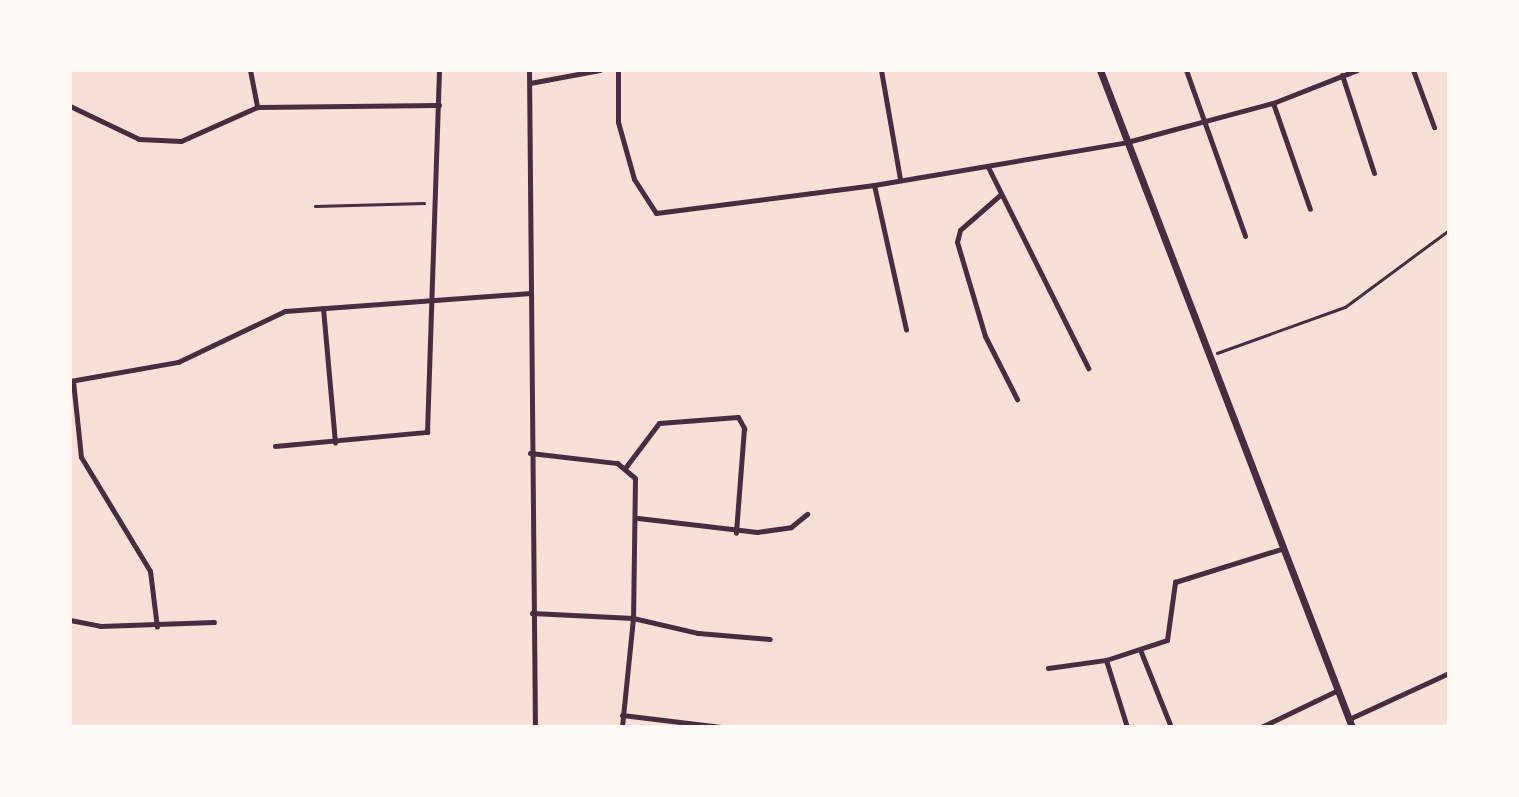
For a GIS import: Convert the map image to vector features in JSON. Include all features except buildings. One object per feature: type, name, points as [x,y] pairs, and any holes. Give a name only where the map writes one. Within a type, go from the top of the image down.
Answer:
[{"type":"street","points":[[250,70],[257,107]]},
{"type":"street","points":[[275,446],[427,432],[438,203],[439,70]]},
{"type":"street","points":[[529,70],[530,453],[535,727]]},
{"type":"street","points":[[530,83],[600,70]]},
{"type":"street","points":[[618,70],[618,122],[634,178],[656,212],[874,185],[1127,142],[1273,103],[1357,70]]},
{"type":"street","points":[[881,70],[900,179]]},
{"type":"street","points":[[1100,70],[1351,723],[1449,673]]},
{"type":"street","points":[[1186,70],[1245,236]]},
{"type":"street","points":[[1413,70],[1434,127]]},
{"type":"street","points":[[1342,75],[1374,173]]},
{"type":"street","points":[[1273,103],[1310,209]]},
{"type":"street","points":[[70,106],[139,139],[181,141],[257,107],[439,105]]},
{"type":"street","points":[[988,167],[1088,368]]},
{"type":"street","points":[[874,185],[906,329]]},
{"type":"street","points":[[1000,195],[960,230],[957,242],[985,336],[1017,399]]},
{"type":"street","points":[[157,626],[150,571],[81,457],[71,381],[178,362],[285,312],[530,293]]},
{"type":"street","points":[[323,309],[335,442]]},
{"type":"street","points":[[625,468],[659,423],[738,417],[744,428],[736,533]]},
{"type":"street","points":[[530,453],[625,468]]},
{"type":"street","points":[[622,727],[633,618],[639,492],[625,468]]},
{"type":"street","points":[[638,518],[736,533],[791,527],[807,513]]},
{"type":"street","points":[[1048,668],[1106,660],[1162,644],[1171,633],[1175,582],[1284,548]]},
{"type":"street","points":[[532,613],[633,618],[698,633],[770,639]]},
{"type":"street","points":[[70,620],[157,626],[214,622]]},
{"type":"street","points":[[1141,652],[1171,727]]},
{"type":"street","points":[[1106,660],[1127,727]]},
{"type":"street","points":[[1261,727],[1338,690]]},
{"type":"street","points":[[622,715],[721,727]]},
{"type":"path","points":[[316,206],[438,203]]},
{"type":"path","points":[[1210,355],[1345,307],[1449,230]]}]
